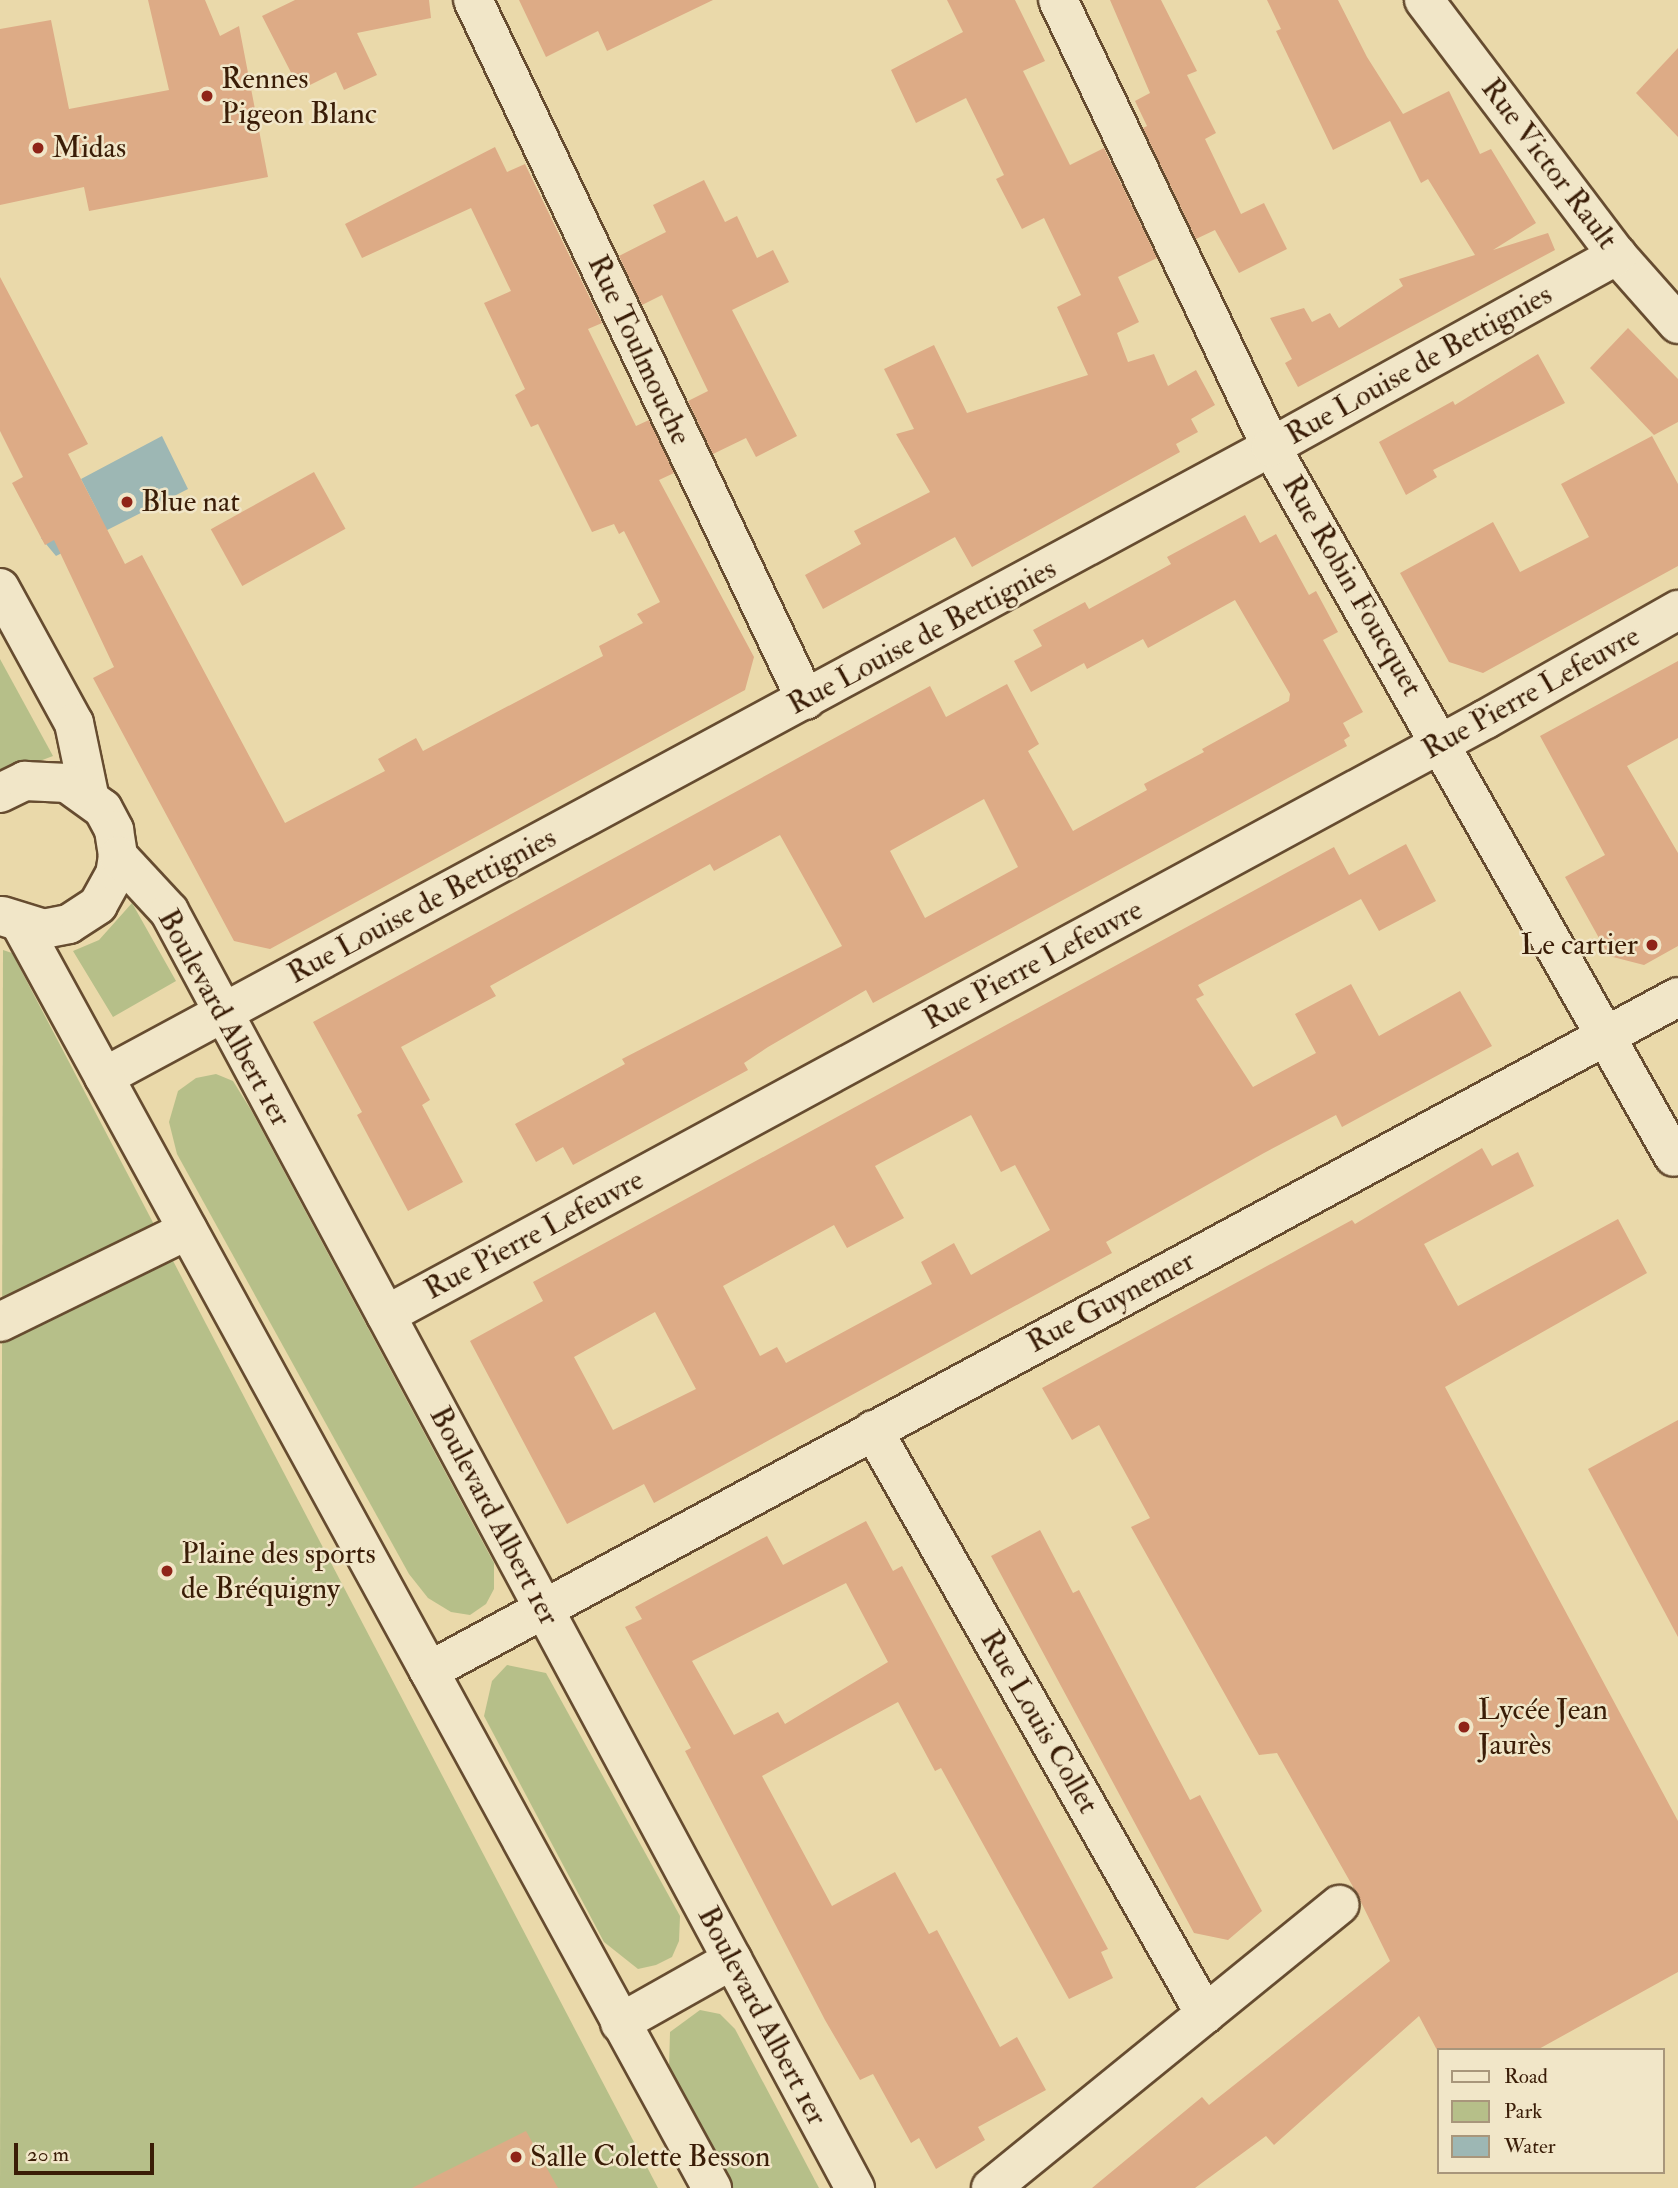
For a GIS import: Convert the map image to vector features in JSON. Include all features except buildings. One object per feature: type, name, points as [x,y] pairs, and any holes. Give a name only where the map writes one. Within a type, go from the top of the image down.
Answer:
[{"type":"street","name":"Rue Toulmouche","points":[[473,0],[806,700]]},
{"type":"street","name":"Rue Robin Foucquet","points":[[1058,0],[1271,447],[1443,743],[1674,1157]]},
{"type":"street","name":"Rue Victor Rault","points":[[1424,0],[1617,255],[1678,324]]},
{"type":"street","name":"Rue Louise de Bettignies","points":[[104,1077],[806,700],[1617,255]]},
{"type":"street","points":[[0,589],[74,723],[89,795],[114,830],[118,856],[115,874],[98,905],[69,924],[44,929],[10,920]]},
{"type":"street","name":"Rue Pierre Lefeuvre","points":[[386,1315],[1443,743],[1678,610]]},
{"type":"street","points":[[0,793],[25,781],[52,779],[89,795]]},
{"type":"street","name":"Boulevard Albert 1er","points":[[118,856],[169,911],[855,2188]]},
{"type":"street","points":[[10,920],[104,1077],[712,2188]]},
{"type":"street","name":"Rue Guynemer","points":[[429,1671],[1678,997]]},
{"type":"street","points":[[0,1322],[188,1230]]},
{"type":"street","name":"Rue Louis Collet","points":[[873,1430],[1205,2014]]},
{"type":"street","points":[[991,2188],[1339,1905]]},
{"type":"street","points":[[620,2023],[732,1961]]},
{"type":"green space","points":[[0,659],[53,756],[0,776]]},
{"type":"green space","points":[[132,903],[176,981],[113,1017],[73,951],[99,940]]},
{"type":"green space","name":"Plaine des sports de Bréquigny","points":[[3,950],[12,953],[658,2188],[0,2188]]},
{"type":"green space","points":[[216,1074],[233,1081],[251,1110],[494,1563],[494,1589],[486,1604],[470,1615],[451,1612],[428,1598],[409,1574],[177,1154],[169,1122],[178,1091],[196,1078]]},
{"type":"green space","points":[[507,1665],[546,1673],[680,1916],[679,1941],[672,1957],[656,1965],[638,1969],[604,1942],[484,1716],[492,1681]]},
{"type":"green space","points":[[700,2010],[720,2014],[735,2029],[819,2188],[731,2188],[669,2068],[670,2032]]},
{"type":"water","name":"Blue nat","points":[[162,436],[188,489],[56,556],[41,538],[100,516],[81,479]]},
{"type":"place","name":"Rennes Pigeon Blanc","points":[[207,96]]},
{"type":"place","name":"Midas","points":[[38,148]]},
{"type":"place","name":"Blue nat","points":[[127,502]]},
{"type":"place","name":"Le cartier","points":[[1652,945]]},
{"type":"place","name":"Plaine des sports de Bréquigny","points":[[167,1571]]},
{"type":"place","name":"Lycée Jean Jaurès","points":[[1464,1727]]},
{"type":"place","name":"Salle Colette Besson","points":[[516,2157]]}]
